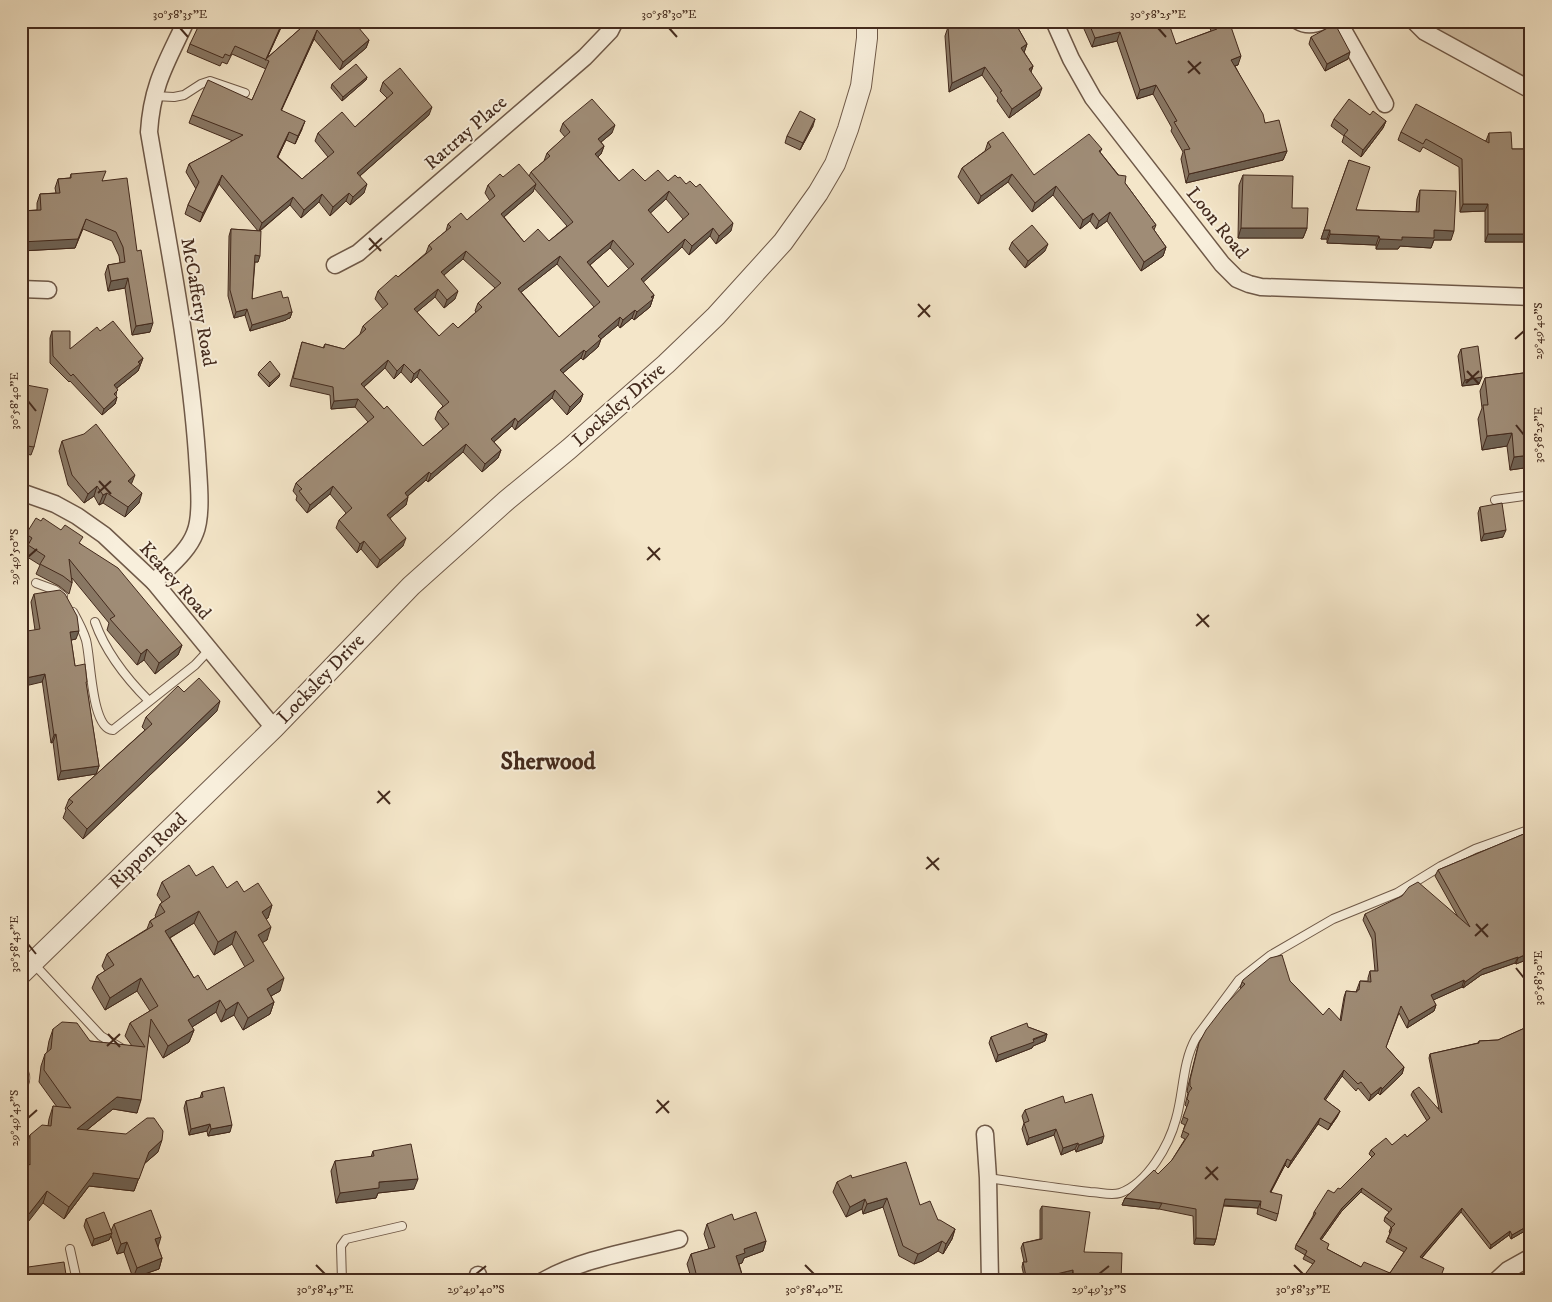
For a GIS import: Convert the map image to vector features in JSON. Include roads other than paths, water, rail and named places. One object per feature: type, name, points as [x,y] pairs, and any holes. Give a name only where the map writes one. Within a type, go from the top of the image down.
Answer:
[{"type":"street","name":"McCafferty Road","points":[[154,582],[183,551],[195,534],[198,525],[199,488],[191,378],[150,132],[150,112],[154,96],[167,58],[186,21]]},
{"type":"street","name":"Rattray Place","points":[[335,265],[358,253],[579,62],[610,31],[615,21]]},
{"type":"street","name":"Locksley Drive","points":[[274,728],[411,586],[507,500],[569,449],[666,364],[716,316],[783,242],[818,193],[835,164],[861,86],[868,21]]},
{"type":"street","name":"Loon Road","points":[[1054,21],[1071,59],[1092,98],[1222,264],[1237,279],[1261,287],[1531,297]]},
{"type":"street","points":[[1298,21],[1303,24],[1316,24],[1323,21]]},
{"type":"street","points":[[1338,21],[1384,104]]},
{"type":"street","points":[[1414,21],[1425,32],[1531,90]]},
{"type":"street","points":[[21,289],[48,290]]},
{"type":"street","name":"Kearey Road","points":[[21,492],[55,504],[104,535],[154,582],[274,728]]},
{"type":"street","name":"Rippon Road","points":[[27,969],[274,728]]},
{"type":"street","points":[[985,1134],[988,1178],[990,1281]]},
{"type":"street","points":[[544,1281],[551,1276],[588,1262],[679,1240]]},
{"type":"street","points":[[1496,1281],[1508,1270],[1531,1257]]},
{"type":"lane","points":[[154,96],[174,97],[210,81],[244,93]]},
{"type":"lane","points":[[1495,500],[1531,495]]},
{"type":"lane","points":[[36,583],[55,590],[65,598],[82,629],[88,652],[98,712],[104,727],[113,730],[196,665],[209,650]]},
{"type":"lane","points":[[95,622],[112,657],[136,689],[149,701]]},
{"type":"lane","points":[[988,1178],[1074,1190],[1115,1194],[1122,1192],[1138,1181],[1163,1153],[1177,1118],[1191,1047],[1244,976],[1271,955],[1333,918],[1397,893],[1441,866],[1475,850],[1531,829]]},
{"type":"lane","points":[[27,969],[101,1036],[128,1052]]},
{"type":"lane","points":[[21,1067],[26,1079],[21,1089]]},
{"type":"lane","points":[[342,1281],[341,1246],[346,1239],[402,1226]]},
{"type":"lane","points":[[70,1249],[76,1281]]},
{"type":"district","name":"Sherwood","points":[[548,762]]}]
